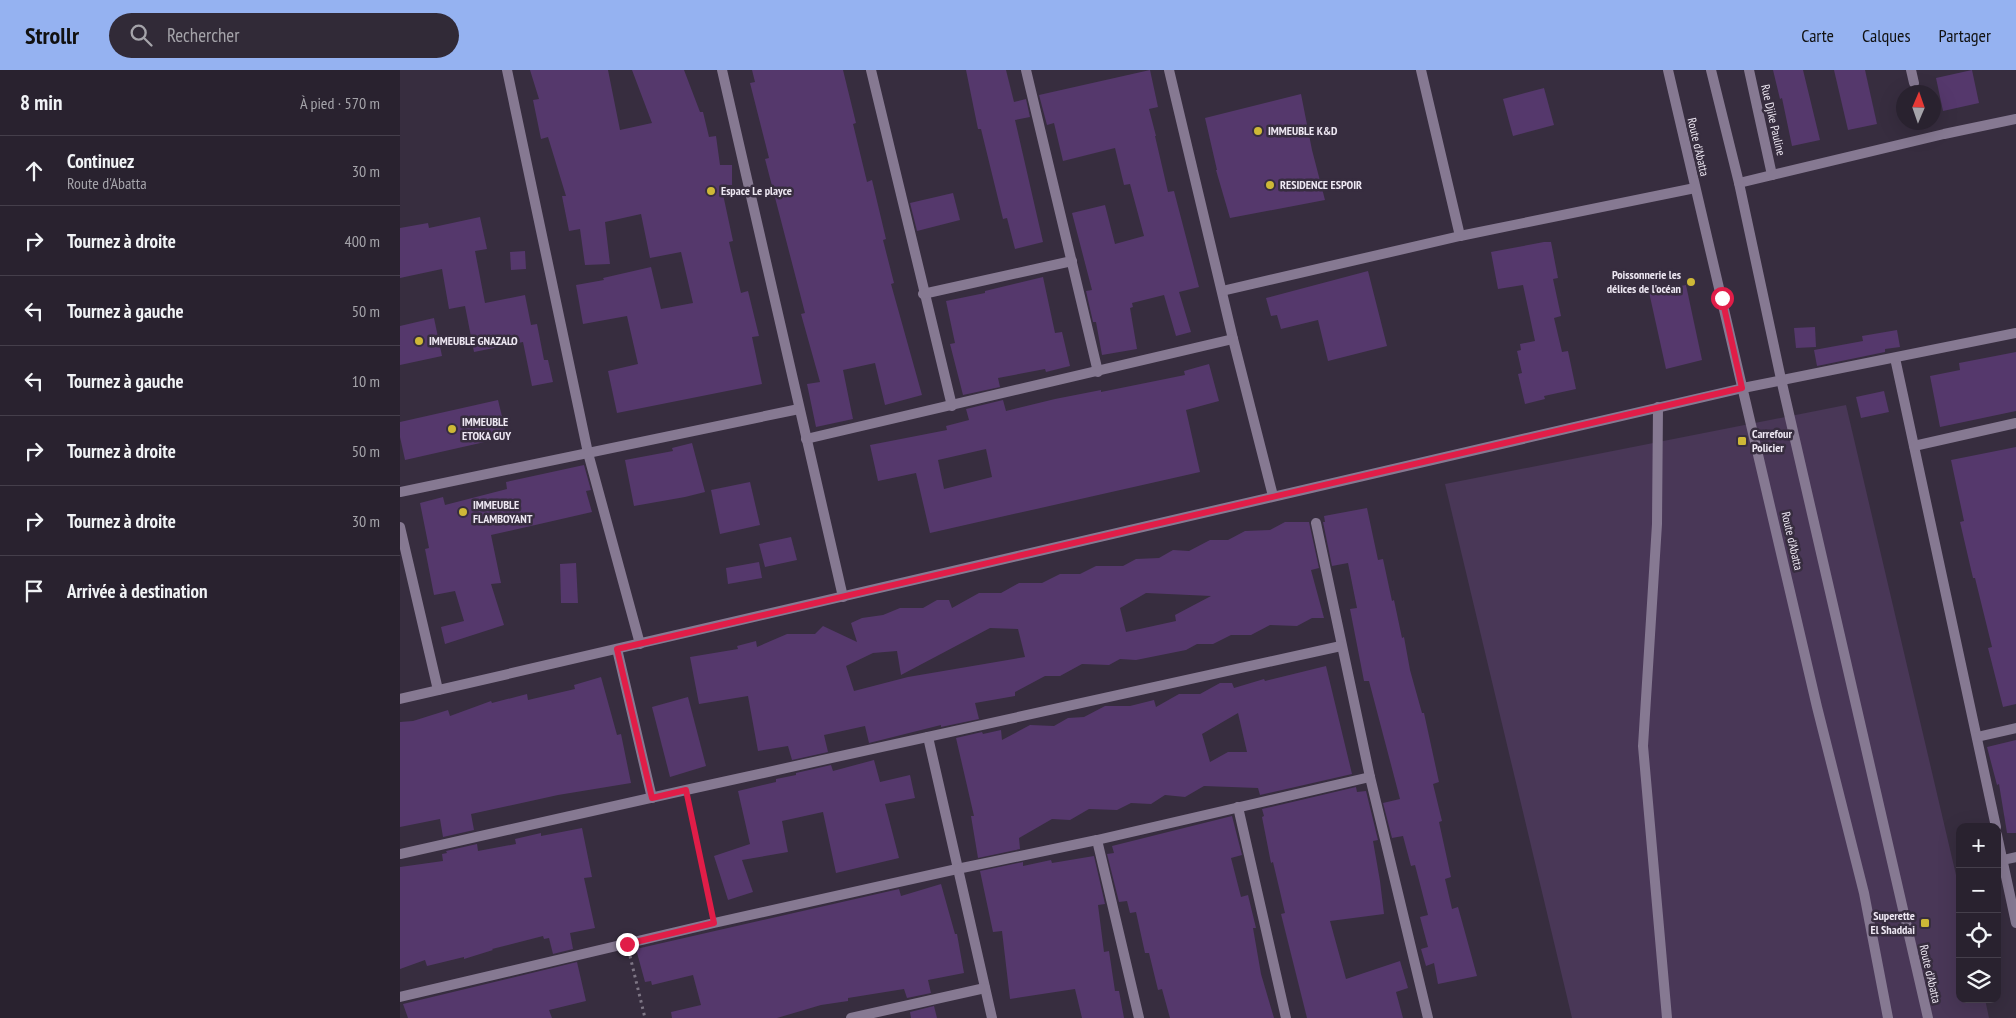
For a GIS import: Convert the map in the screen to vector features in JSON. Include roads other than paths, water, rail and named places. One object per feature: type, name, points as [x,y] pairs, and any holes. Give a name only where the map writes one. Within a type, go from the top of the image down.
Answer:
[{"type":"street","points":[[507,70],[588,453],[640,644]]},
{"type":"street","points":[[722,70],[843,597]]},
{"type":"street","points":[[871,70],[923,294],[952,406]]},
{"type":"street","points":[[1026,70],[1098,372]]},
{"type":"street","points":[[1169,70],[1233,339],[1273,496]]},
{"type":"street","points":[[1421,70],[1460,236]]},
{"type":"street","name":"Route d'Abatta","points":[[1668,70],[1817,707],[1864,893],[1887,1018]]},
{"type":"street","name":"Route d'Abatta","points":[[1711,70],[1739,183],[1781,379],[1928,1018]]},
{"type":"street","name":"Rue Djike Pauline","points":[[1749,70],[1772,175]]},
{"type":"street","points":[[1911,70],[1914,83]]},
{"type":"street","points":[[1739,183],[2016,119]]},
{"type":"street","points":[[1222,291],[1460,236],[1695,188]]},
{"type":"street","points":[[923,294],[1072,261]]},
{"type":"street","points":[[400,699],[1781,379],[2016,333]]},
{"type":"street","points":[[806,439],[1233,339]]},
{"type":"street","points":[[1894,358],[1995,823]]},
{"type":"street","points":[[1658,407],[1657,524],[1643,746],[1667,1018]]},
{"type":"street","points":[[400,492],[799,409]]},
{"type":"street","points":[[1914,446],[2016,423]]},
{"type":"street","points":[[1316,523],[1370,777],[1428,1018]]},
{"type":"street","points":[[400,527],[438,690]]},
{"type":"street","points":[[400,854],[1341,646]]},
{"type":"street","points":[[617,649],[652,798]]},
{"type":"street","points":[[1977,737],[2016,728]]},
{"type":"street","points":[[928,737],[992,1018]]},
{"type":"street","points":[[400,997],[714,923],[1097,840],[1370,777]]},
{"type":"street","points":[[1238,807],[1286,1018]]},
{"type":"street","points":[[1097,840],[1139,1018]]},
{"type":"street","points":[[2001,855],[2016,923]]},
{"type":"street","points":[[2002,860],[2016,857]]},
{"type":"street","points":[[851,1018],[985,988]]},
{"type":"place","name":"IMMEUBLE K&D","points":[[1258,131]]},
{"type":"place","name":"RESIDENCE ESPOIR","points":[[1270,185]]},
{"type":"place","name":"Espace Le playce","points":[[711,191]]},
{"type":"place","name":"Poissonnerie les délices de l'océan","points":[[1691,282]]},
{"type":"place","name":"IMMEUBLE GNAZALO","points":[[419,341]]},
{"type":"place","name":"IMMEUBLE ETOKA GUY","points":[[452,429]]},
{"type":"place","name":"Carrefour Policier","points":[[1742,441]]},
{"type":"place","name":"IMMEUBLE FLAMBOYANT","points":[[463,512]]},
{"type":"place","name":"Superette El Shaddai","points":[[1925,923]]}]
